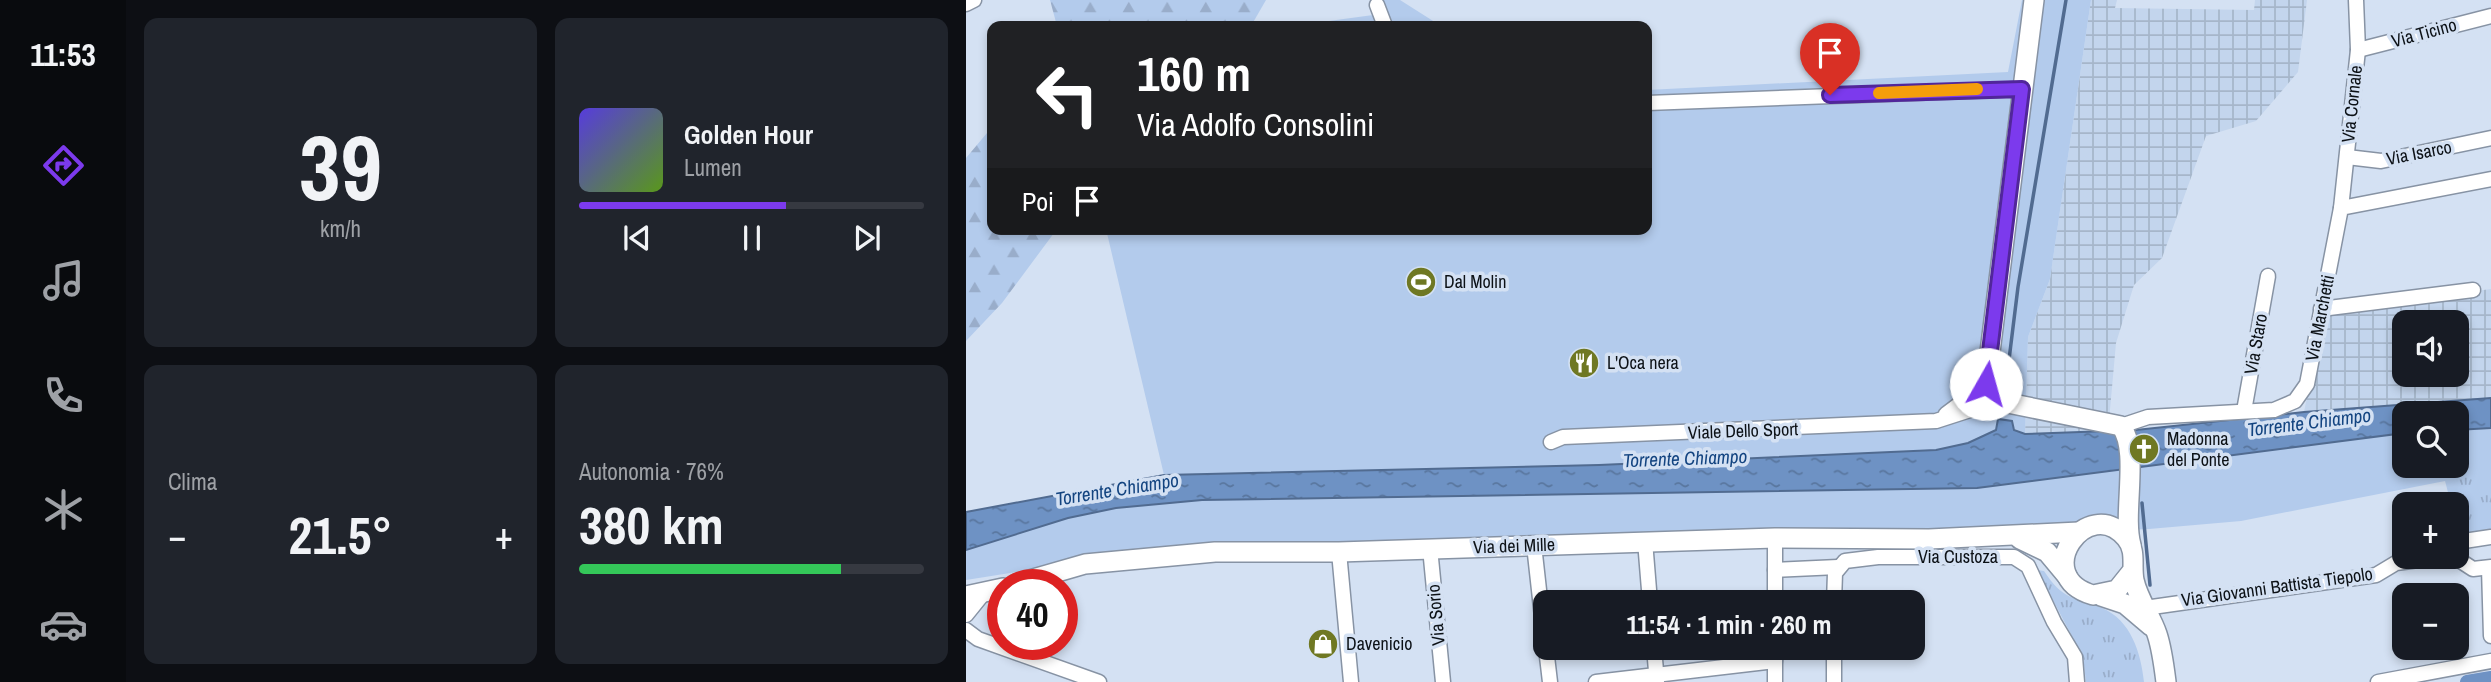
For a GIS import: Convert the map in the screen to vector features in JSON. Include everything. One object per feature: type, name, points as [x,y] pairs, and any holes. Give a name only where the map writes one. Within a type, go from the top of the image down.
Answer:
[{"type":"main road","points":[[2034,0],[1986,384],[1988,394],[1998,401],[2124,429],[2129,494],[2126,527],[2133,570],[2154,628],[2166,682]]},
{"type":"main road","points":[[2068,576],[2065,552],[2087,529],[2129,494]]},
{"type":"main road","name":"Via dei Mille","points":[[1075,569],[1098,563],[1215,552],[1339,552],[1775,538],[2016,537],[2112,528],[2131,545]]},
{"type":"main road","name":"Via dei Mille","points":[[2016,537],[2047,552],[2085,593],[2125,604],[2154,628]]},
{"type":"main road","points":[[2101,596],[2124,585],[2133,570]]},
{"type":"main road","points":[[971,604],[987,596]]},
{"type":"street","points":[[966,4],[974,0]]},
{"type":"street","name":"Via Cornale","points":[[2342,208],[2358,50],[2356,0]]},
{"type":"street","points":[[1377,5],[1383,21]]},
{"type":"street","name":"Via Ticino","points":[[2358,50],[2491,16]]},
{"type":"street","points":[[1652,103],[2022,89]]},
{"type":"street","name":"Via Isarco","points":[[2347,157],[2381,161],[2491,138]]},
{"type":"street","points":[[2342,208],[2491,179]]},
{"type":"street","name":"Via Marchetti","points":[[2124,429],[2148,416],[2274,410],[2295,401],[2307,384],[2342,208]]},
{"type":"street","name":"Via Staro","points":[[2244,411],[2268,276]]},
{"type":"street","points":[[2321,309],[2473,290]]},
{"type":"street","points":[[1936,421],[1986,384]]},
{"type":"street","name":"Viale Dello Sport","points":[[1551,442],[1563,437],[1936,421],[1998,401]]},
{"type":"street","points":[[2469,540],[2491,537]]},
{"type":"street","points":[[1775,538],[1775,590]]},
{"type":"street","points":[[1645,541],[1649,590]]},
{"type":"street","points":[[1534,545],[1539,590]]},
{"type":"street","name":"Via Sorio","points":[[1430,548],[1443,682]]},
{"type":"street","points":[[1339,552],[1351,682]]},
{"type":"street","name":"Via Custoza","points":[[1775,570],[1838,567],[1845,561],[1878,557],[2014,557],[2028,566],[2054,622],[2075,657],[2077,682]]},
{"type":"street","name":"Via Giovanni Battista Tiepolo","points":[[2146,608],[2376,575],[2392,565]]},
{"type":"street","points":[[1834,590],[1838,567]]},
{"type":"street","name":"Via Giovanni Battista Tiepolo","points":[[2469,567],[2490,568]]},
{"type":"street","points":[[2490,568],[2491,636]]},
{"type":"street","points":[[971,604],[969,635],[1099,682]]},
{"type":"street","points":[[1547,660],[1550,682]]},
{"type":"street","points":[[1655,660],[1657,679]]},
{"type":"street","points":[[1596,682],[1657,679],[1747,660]]},
{"type":"street","points":[[1775,660],[1775,682]]},
{"type":"street","points":[[1834,660],[1834,682]]},
{"type":"street","points":[[2378,682],[2491,661]]},
{"type":"shaded area","points":[[2091,0],[2117,0],[2115,8],[2254,10],[2255,0],[2307,0],[2298,72],[2256,121],[2206,136],[2162,258],[2134,285],[2116,343],[2108,432],[2025,434],[2028,337],[2050,279]]},
{"type":"shaded area","points":[[2491,289],[2491,398],[2392,401],[2392,405],[2304,412],[2324,311]]},
{"type":"green space","points":[[1050,0],[1266,0],[1254,21],[1056,21]]},
{"type":"green space","points":[[1382,0],[1400,0],[1433,21],[1329,21],[1373,15]]},
{"type":"green space","points":[[2022,0],[2091,0],[2050,279],[2028,337],[2025,434],[1998,420],[1996,430],[1968,443],[1936,450],[1599,465],[1164,475],[1107,235],[1652,235],[1652,90],[2008,72]]},
{"type":"green space","points":[[987,133],[987,235],[1053,235],[1002,303],[966,341],[966,158]]},
{"type":"green space","points":[[2491,428],[2491,472],[2469,476],[2469,429]]},
{"type":"green space","points":[[2392,435],[2392,478],[2460,478],[2241,521],[2149,529],[1929,539],[1084,561],[1034,569],[987,569],[987,577],[966,580],[966,550],[1068,518],[1116,508],[1202,500],[1977,488]]},
{"type":"green space","points":[[2491,469],[2491,534],[2469,537],[2469,492],[2448,492],[2444,478],[2469,478],[2469,473]]},
{"type":"green space","points":[[2037,570],[2044,571],[2063,593],[2102,608],[2120,621],[2137,649],[2144,682],[2086,682],[2083,657]]},
{"type":"water","points":[[2491,398],[2491,428],[2469,429],[2469,401],[2451,401]]},
{"type":"water","name":"Torrente Chiampo","points":[[2392,405],[2392,435],[1977,488],[1202,500],[1116,508],[1068,518],[966,550],[966,512],[1164,475],[1599,465],[1936,450],[1968,443],[1996,430],[1998,419],[2012,421],[2014,430],[2025,434],[2136,430]]},
{"type":"waterway","points":[[2005,392],[2018,287],[2066,0]]},
{"type":"waterway","points":[[2142,503],[2150,585]]},
{"type":"waterway","points":[[2467,682],[2491,678]]},
{"type":"slow traffic","points":[[1879,93],[1977,89]]},
{"type":"place","name":"Dal Molin","points":[[1421,282]]},
{"type":"place","name":"L'Oca nera","points":[[1584,363]]},
{"type":"place","name":"Madonna del Ponte","points":[[2144,449]]},
{"type":"place","name":"Davenicio","points":[[1323,644]]},
{"type":"route","points":[[1830,95],[2022,89],[1986,384]]}]
